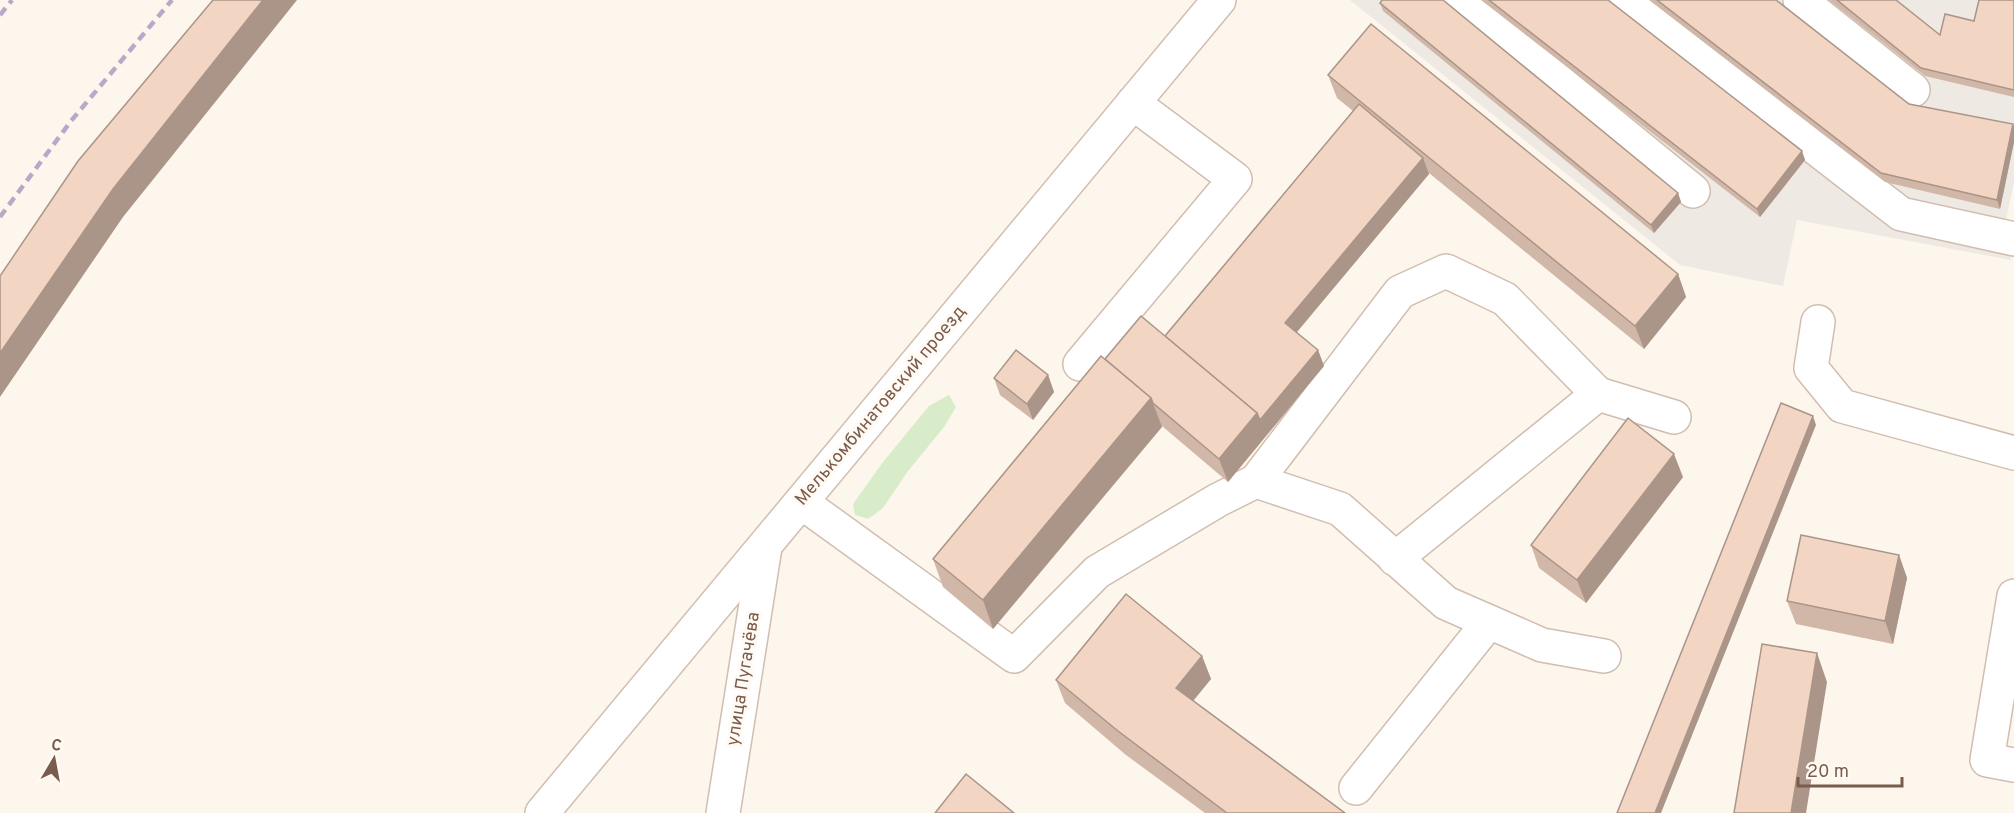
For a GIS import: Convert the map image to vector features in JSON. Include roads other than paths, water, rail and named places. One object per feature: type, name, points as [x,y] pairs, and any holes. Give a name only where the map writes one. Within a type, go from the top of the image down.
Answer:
[{"type":"street","name":"Мелькомбинатовский проезд","points":[[542,813],[1219,0]]},
{"type":"street","points":[[1459,0],[1693,191]]},
{"type":"street","points":[[1624,0],[1900,214],[2014,239]]},
{"type":"street","points":[[1800,0],[1913,90]]},
{"type":"street","points":[[1080,364],[1235,179],[1133,103]]},
{"type":"street","points":[[801,502],[1014,656],[1097,572],[1218,500],[1256,482],[1400,292],[1446,271],[1505,299],[1598,394],[1674,417]]},
{"type":"street","points":[[1818,322],[1811,368],[1842,406],[2014,453]]},
{"type":"street","points":[[1395,559],[1598,394]]},
{"type":"street","points":[[1256,482],[1340,509],[1446,603],[1542,645],[1604,656]]},
{"type":"street","name":"улица Пугачёва","points":[[723,813],[765,545]]},
{"type":"street","points":[[2014,596],[1987,760],[2014,765]]},
{"type":"street","points":[[1356,788],[1489,622]]},
{"type":"railway","points":[[0,15],[12,0]]},
{"type":"railway","points":[[0,217],[71,121],[172,0]]}]
